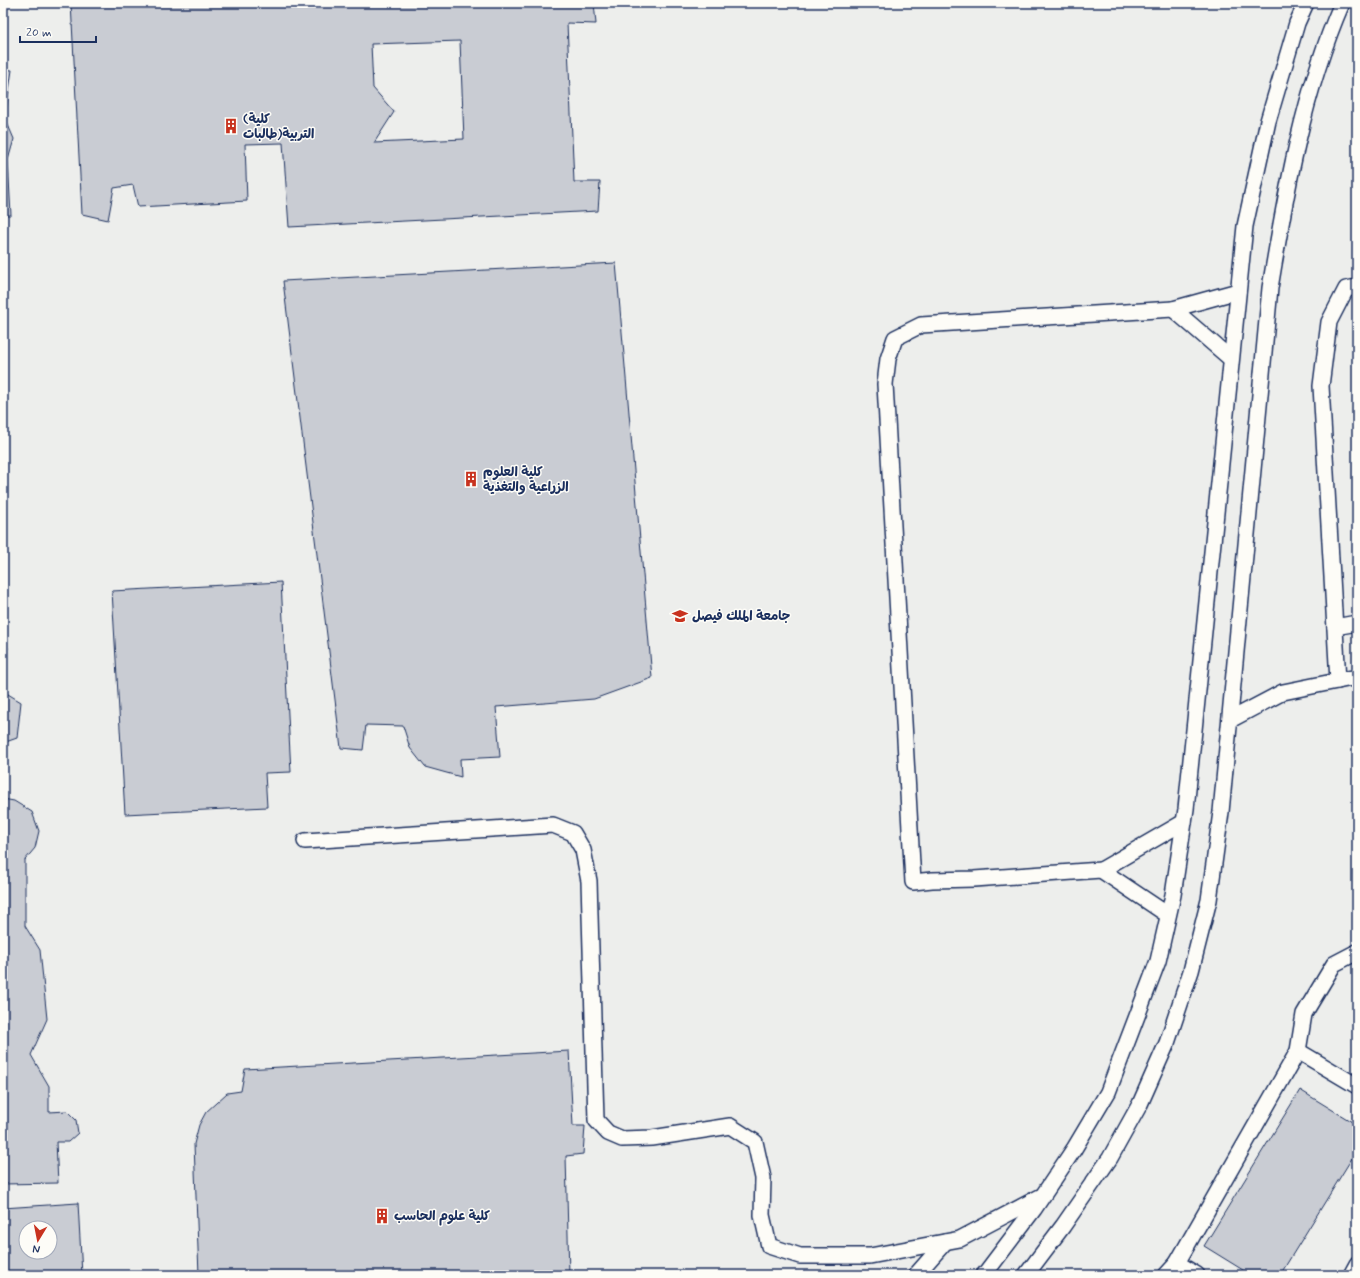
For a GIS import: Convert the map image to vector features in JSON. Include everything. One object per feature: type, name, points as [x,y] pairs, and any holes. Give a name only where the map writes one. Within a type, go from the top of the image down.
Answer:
[{"type":"lane","points":[[984,1275],[1043,1196],[1074,1149],[1108,1092],[1158,962],[1168,915],[1184,822],[1245,226],[1268,120],[1297,23],[1306,3]]},
{"type":"lane","points":[[1026,1275],[1063,1226],[1110,1158],[1140,1104],[1167,1043],[1191,971],[1209,900],[1221,812],[1270,288],[1280,227],[1301,127],[1329,34],[1342,3]]},
{"type":"lane","points":[[1338,680],[1321,386],[1329,322],[1346,289],[1357,287]]},
{"type":"lane","points":[[1184,822],[1101,870],[913,882],[885,384],[888,359],[895,338],[921,325],[1173,309],[1238,291]]},
{"type":"lane","points":[[1173,309],[1232,359]]},
{"type":"lane","points":[[1335,627],[1357,623]]},
{"type":"lane","points":[[1230,720],[1283,692],[1357,677]]},
{"type":"lane","points":[[305,841],[552,825],[573,833],[583,850],[589,881],[596,1120],[608,1133],[622,1139],[652,1138],[730,1126],[755,1142],[763,1178],[762,1216],[769,1246],[800,1256],[870,1256],[960,1239],[1043,1196]]},
{"type":"lane","points":[[1101,870],[1168,915]]},
{"type":"lane","points":[[1166,1275],[1177,1263],[1298,1051],[1304,1014],[1334,964],[1357,952]]},
{"type":"lane","points":[[1298,1051],[1357,1086]]},
{"type":"lane","points":[[916,1275],[945,1242]]},
{"type":"lane","points":[[1177,1263],[1197,1275]]},
{"type":"lane","points":[[1351,1275],[1357,1264]]},
{"type":"shaded area","name":"جامعة الملك فيصل","points":[[3,3],[1357,3],[1357,1275],[3,1275]]},
{"type":"building","name":"(كلية التربية(طالبات","points":[[71,3],[594,3],[596,24],[567,23],[574,182],[600,182],[598,211],[289,227],[283,143],[245,144],[247,201],[138,207],[133,185],[114,188],[108,220],[82,214]],"holes":[[[460,41],[464,139],[374,143],[394,112],[373,88],[371,44]]]},
{"type":"building","points":[[3,69],[12,70],[5,118],[14,139],[8,160],[11,215],[3,215]]},
{"type":"building","name":"كلية العلوم الزراعية والتغذية","points":[[616,263],[652,678],[594,699],[496,707],[500,757],[460,759],[461,777],[425,767],[410,748],[403,726],[366,725],[363,750],[341,748],[283,281]]},
{"type":"building","points":[[281,582],[291,772],[265,773],[267,807],[125,814],[112,591]]},
{"type":"building","points":[[3,627],[8,649],[3,650]]},
{"type":"building","points":[[3,691],[21,702],[17,738],[3,743]]},
{"type":"building","points":[[3,799],[14,801],[32,812],[39,831],[35,848],[25,860],[25,926],[40,950],[47,1019],[31,1055],[49,1086],[49,1112],[67,1111],[76,1120],[78,1133],[68,1142],[56,1142],[58,1183],[3,1184]]},
{"type":"building","name":"كلية علوم الحاسب","points":[[569,1051],[573,1126],[585,1126],[583,1154],[566,1156],[569,1275],[199,1275],[194,1144],[199,1125],[206,1112],[227,1093],[241,1091],[245,1069]]},
{"type":"building","points":[[1300,1090],[1357,1125],[1357,1150],[1280,1275],[1251,1275],[1204,1246]]},
{"type":"building","points":[[78,1203],[82,1275],[3,1275],[3,1208]]},
{"type":"place","name":"(كلية التربية(طالبات","points":[[231,126]]},
{"type":"place","name":"كلية العلوم الزراعية والتغذية","points":[[471,479]]},
{"type":"place","name":"جامعة الملك فيصل","points":[[680,616]]},
{"type":"place","name":"كلية علوم الحاسب","points":[[382,1216]]}]
